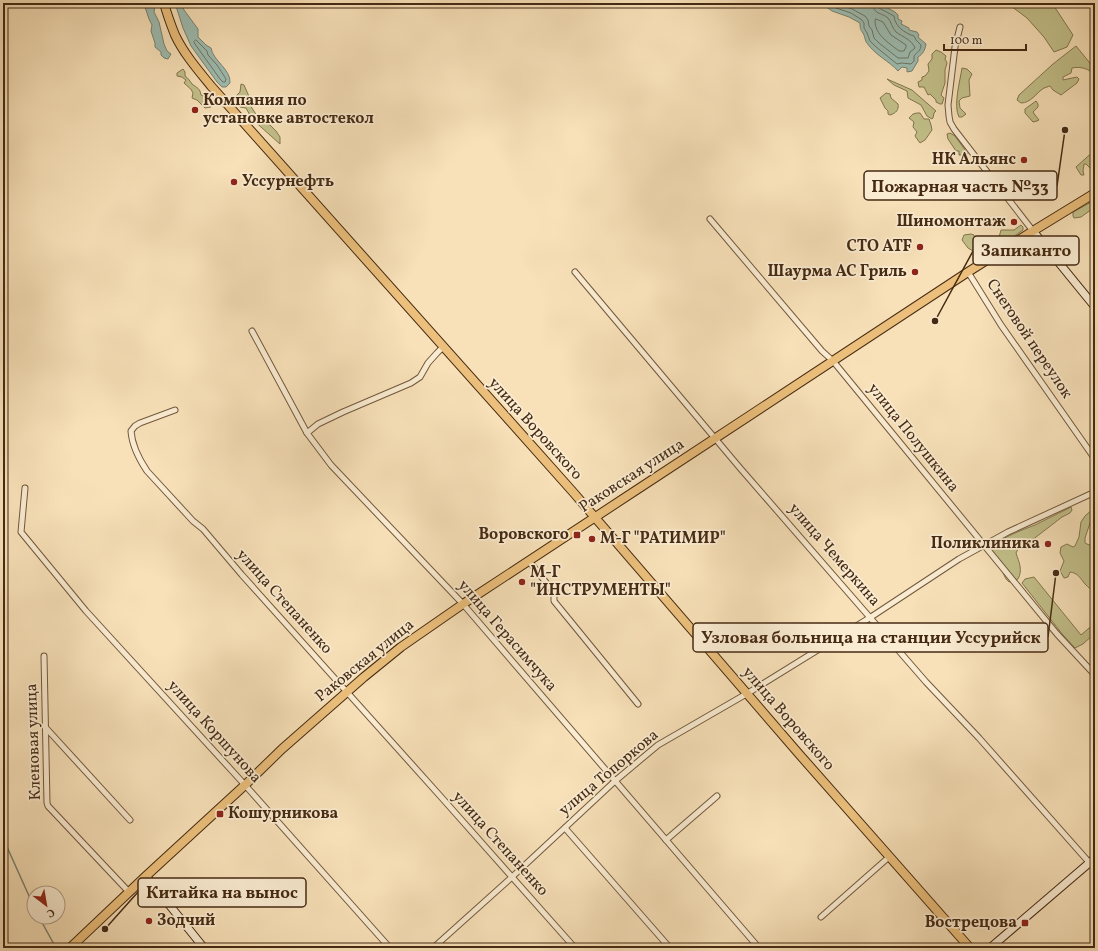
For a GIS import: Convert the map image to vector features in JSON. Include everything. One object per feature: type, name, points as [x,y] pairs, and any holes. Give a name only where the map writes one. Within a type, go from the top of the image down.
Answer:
[{"type":"main road","name":"улица Воровского","points":[[164,3],[176,36],[186,54],[200,73],[594,517],[889,857],[970,948]]},
{"type":"main road","name":"Раковская улица","points":[[70,948],[282,749],[364,676],[401,648],[462,604],[594,517],[968,272],[1095,193]]},
{"type":"street","points":[[960,27],[955,47],[948,105],[950,122],[1033,231],[1095,307]]},
{"type":"street","name":"улица Полушкина","points":[[710,219],[822,351],[833,361],[1057,634],[1095,675]]},
{"type":"street","name":"улица Чемеркина","points":[[575,272],[740,468],[926,682],[1092,860],[1095,869]]},
{"type":"street","name":"Снеговой переулок","points":[[968,272],[1001,325],[1095,459]]},
{"type":"street","name":"улица Герасимчука","points":[[252,331],[307,433],[331,465],[462,604],[759,948]]},
{"type":"street","points":[[307,433],[318,424],[411,383],[420,377],[428,364],[443,347]]},
{"type":"street","name":"улица Степаненко","points":[[175,410],[140,423],[132,429],[133,444],[142,464],[147,471],[202,529],[575,948]]},
{"type":"street","name":"улица Коршунова","points":[[25,488],[21,532],[86,611],[245,785],[390,948]]},
{"type":"street","name":"улица Топоркова","points":[[433,948],[615,781],[658,745],[748,693],[871,617],[959,559],[983,545],[1095,492]]},
{"type":"street","points":[[528,561],[552,590],[554,601],[638,704]]},
{"type":"street","name":"Кленовая улица","points":[[44,656],[48,806],[129,892]]},
{"type":"street","points":[[1089,668],[1095,663]]},
{"type":"street","points":[[46,728],[130,820]]},
{"type":"street","points":[[666,840],[717,796]]},
{"type":"street","points":[[565,828],[670,948]]},
{"type":"street","points":[[822,917],[889,857]]},
{"type":"street","points":[[990,948],[1092,860]]},
{"type":"street","points":[[146,876],[204,948]]},
{"type":"shaded area","points":[[1007,3],[1052,3],[1073,35],[1067,47],[1054,52],[1044,37],[1027,18]]},
{"type":"shaded area","points":[[1076,46],[1095,68],[1095,75],[1085,68],[1072,68],[1071,73],[1063,77],[1063,80],[1077,77],[1079,79],[1077,83],[1061,95],[1050,86],[1041,90],[1025,103],[1021,103],[1017,100],[1019,95],[1053,64]]},
{"type":"shaded area","points":[[936,50],[946,56],[945,59],[947,63],[945,70],[945,83],[941,95],[944,98],[942,104],[936,102],[930,94],[928,95],[924,87],[919,87],[918,82],[922,80],[922,77],[929,71],[928,64],[932,59],[932,54]]},
{"type":"shaded area","points":[[962,68],[967,69],[972,74],[969,80],[970,96],[962,98],[959,101],[960,108],[966,114],[959,117],[957,112],[957,100]]},
{"type":"shaded area","points":[[183,69],[185,76],[199,89],[201,95],[208,98],[212,102],[211,107],[205,108],[197,100],[192,98],[192,91],[184,83],[186,80],[177,76],[177,73]]},
{"type":"shaded area","points":[[887,79],[912,90],[936,111],[933,118],[932,119],[927,116],[921,105],[908,98],[907,91],[894,85]]},
{"type":"shaded area","points":[[241,84],[244,85],[251,101],[248,102],[261,122],[270,125],[276,131],[280,137],[280,144],[252,119],[246,108],[240,107],[234,98],[240,92]]},
{"type":"shaded area","points":[[886,93],[890,94],[891,98],[898,104],[897,111],[890,115],[888,114],[888,111],[880,98]]},
{"type":"shaded area","points":[[1036,101],[1038,107],[1033,112],[1039,120],[1033,122],[1025,113],[1025,109]]},
{"type":"shaded area","points":[[920,113],[924,119],[929,119],[932,130],[925,140],[920,143],[915,136],[917,132],[913,127],[914,122],[909,118],[913,114]]},
{"type":"shaded area","points":[[950,133],[955,136],[968,154],[959,155],[959,151],[956,151],[948,139],[947,134]]},
{"type":"shaded area","points":[[1095,150],[1095,165],[1090,168],[1084,164],[1084,175],[1081,175],[1076,167]]},
{"type":"shaded area","points":[[1095,200],[1095,207],[1081,217],[1074,218],[1073,212]]},
{"type":"shaded area","points":[[1021,225],[1023,230],[1000,246],[998,241],[1001,230],[1014,230]]},
{"type":"shaded area","points":[[964,235],[974,235],[976,245],[979,250],[978,254],[968,248],[962,240]]},
{"type":"shaded area","points":[[1071,507],[1072,510],[1070,513],[1062,517],[1027,544],[1020,545],[1016,553],[1020,566],[1019,576],[1018,579],[1009,582],[1003,573],[1008,570],[994,555],[990,547],[1006,537],[1035,525]]},
{"type":"shaded area","points":[[1095,507],[1095,518],[1090,523],[1085,538],[1085,543],[1089,545],[1093,544],[1095,547],[1095,557],[1092,559],[1095,568],[1095,593],[1075,573],[1070,572],[1068,577],[1064,578],[1060,571],[1064,561],[1060,553],[1061,547],[1067,544],[1073,547],[1075,546],[1079,537],[1081,522]]},
{"type":"shaded area","points":[[1034,577],[1081,635],[1095,623],[1095,633],[1083,644],[1075,648],[1022,583],[1025,579]]},
{"type":"water","points":[[151,3],[152,6],[155,5],[154,12],[159,22],[164,44],[167,51],[171,54],[168,59],[164,58],[161,55],[161,52],[155,47],[151,31],[152,25],[144,4]]},
{"type":"water","points":[[175,3],[181,3],[184,10],[198,29],[198,37],[211,48],[212,53],[228,73],[230,83],[226,87],[222,87],[217,82],[191,46],[183,28]]},
{"type":"water","points":[[821,3],[878,3],[895,12],[898,15],[898,19],[902,21],[901,24],[909,28],[909,30],[917,32],[919,35],[918,37],[926,44],[924,52],[918,57],[918,61],[912,71],[907,72],[907,68],[902,67],[898,71],[866,42],[860,27],[860,23],[832,11]]},
{"type":"waterway","points":[[3,838],[26,889]]},
{"type":"waterway","points":[[43,925],[56,948]]},
{"type":"place","name":"Компания по установке автостекол","points":[[195,110]]},
{"type":"place","name":"Пожарная часть №33","points":[[1065,130]]},
{"type":"place","name":"НК Альянс","points":[[1024,160]]},
{"type":"place","name":"Уссурнефть","points":[[234,182]]},
{"type":"place","name":"Шиномонтаж","points":[[1014,222]]},
{"type":"place","name":"СТО ATF","points":[[920,247]]},
{"type":"place","name":"Шаурма АС Гриль","points":[[915,272]]},
{"type":"place","name":"Запиканто","points":[[935,321]]},
{"type":"place","name":"Воровского","points":[[577,535]]},
{"type":"place","name":"М-Г \"РАТИМИР\"","points":[[592,539]]},
{"type":"place","name":"Поликлиника","points":[[1048,544]]},
{"type":"place","name":"Узловая больница на станции Уссурийск","points":[[1056,573]]},
{"type":"place","name":"М-Г \"ИНСТРУМЕНТЫ\"","points":[[522,582]]},
{"type":"place","name":"Кошурникова","points":[[220,814]]},
{"type":"place","name":"Зодчий","points":[[149,921]]},
{"type":"place","name":"Вострецова","points":[[1025,923]]},
{"type":"place","name":"Китайка на вынос","points":[[105,929]]}]
